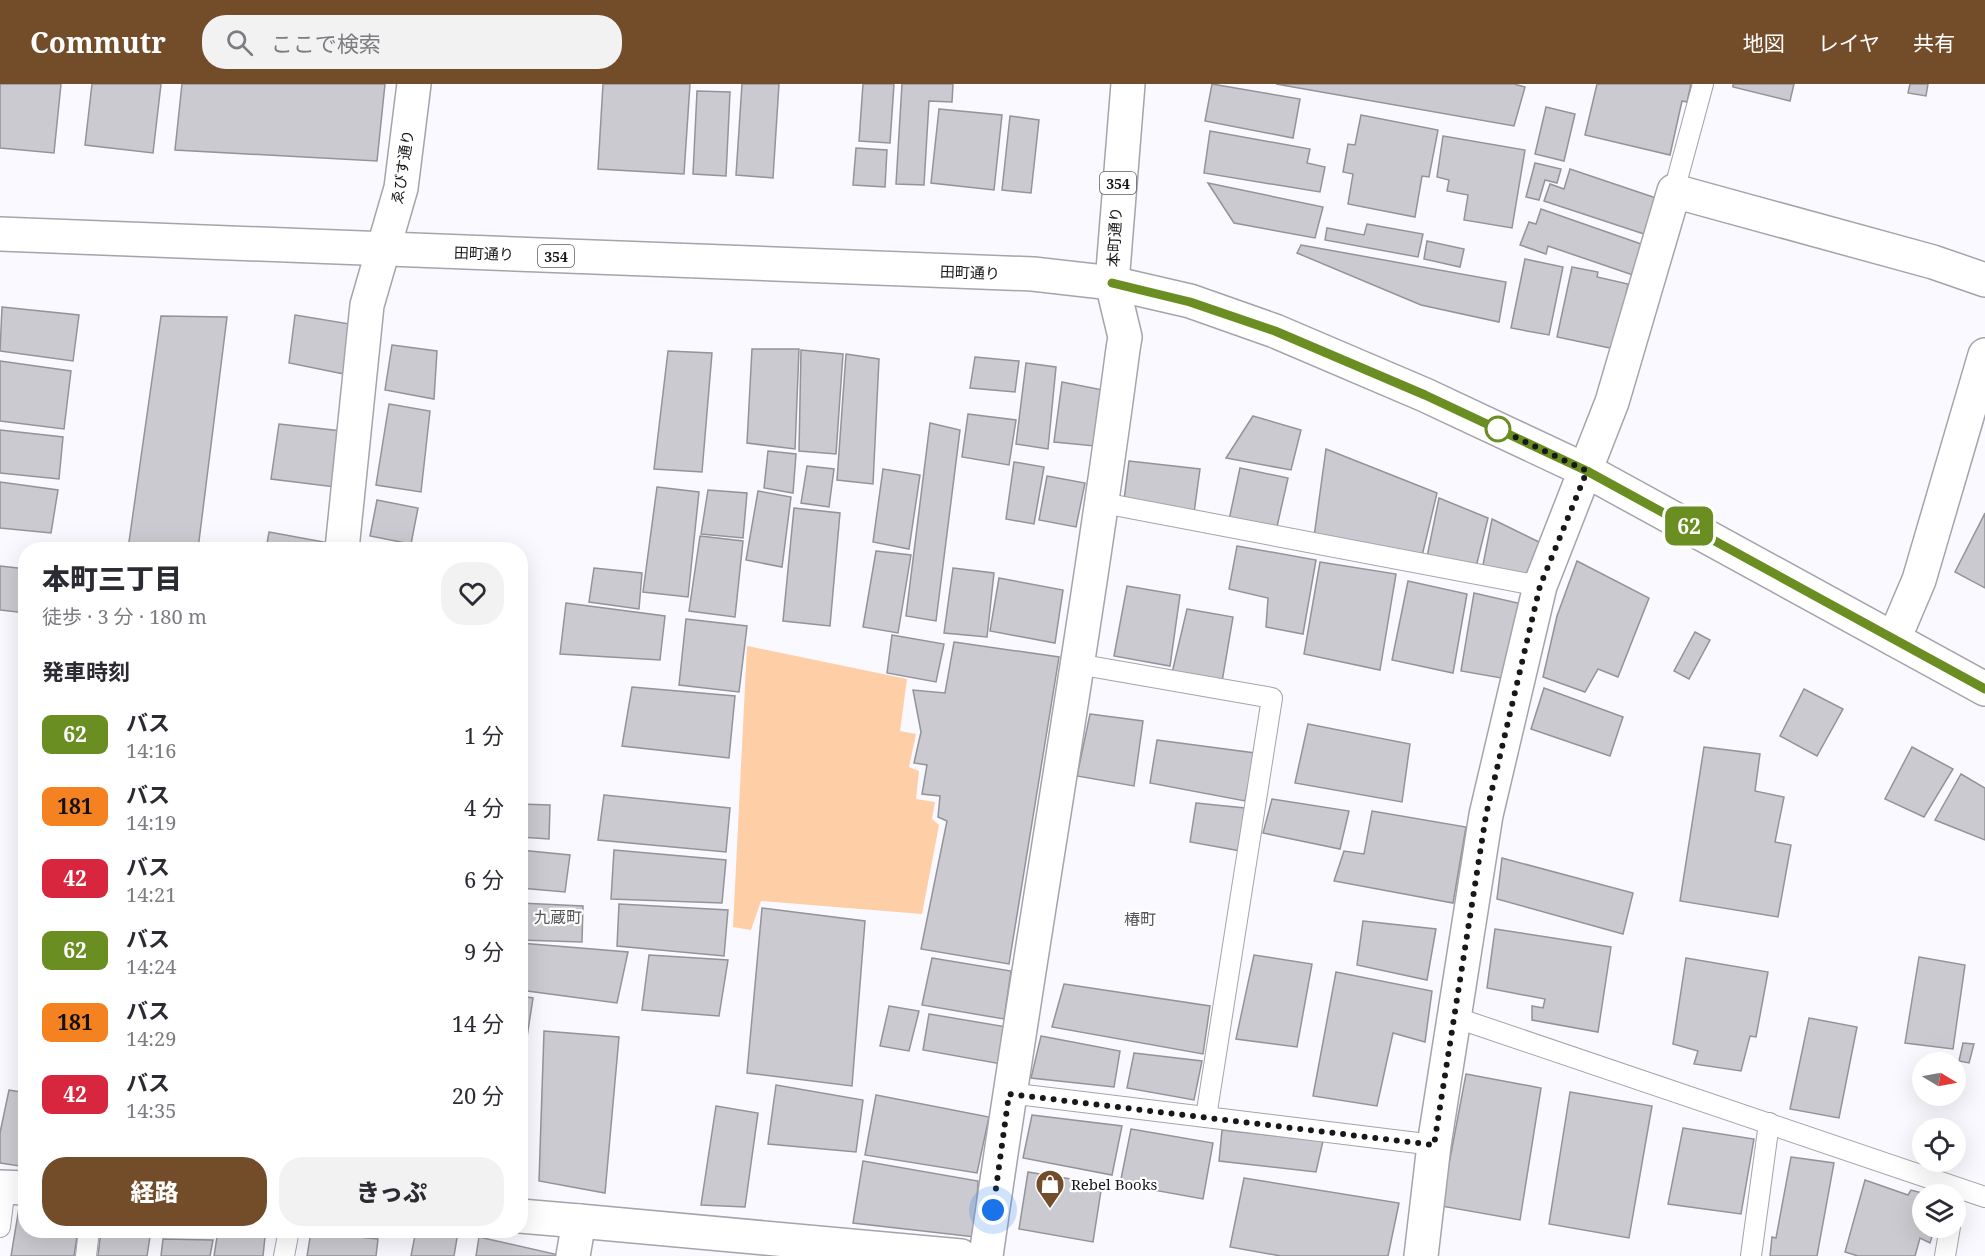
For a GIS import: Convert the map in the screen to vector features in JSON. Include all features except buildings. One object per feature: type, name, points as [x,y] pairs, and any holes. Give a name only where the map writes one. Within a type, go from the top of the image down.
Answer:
[{"type":"main road","name":"ゑびす通り","points":[[343,542],[367,305],[401,188],[414,84]]},
{"type":"main road","name":"本町通り","points":[[986,1256],[1009,1094],[1103,504],[1125,337],[1112,283],[1115,215],[1128,84]]},
{"type":"main road","points":[[1423,1242],[1434,1145],[1486,815],[1540,586],[1587,471],[1612,402],[1674,191],[1933,261],[1985,280]]},
{"type":"main road","name":"田町通り","points":[[0,234],[1033,274],[1112,283],[1190,302],[1275,331],[1358,364],[1587,471],[1985,689]]},
{"type":"main road","points":[[1894,639],[1919,580],[1985,355]]},
{"type":"main road","points":[[528,1217],[961,1256]]},
{"type":"main road","points":[[573,1256],[579,1221]]},
{"type":"lane","points":[[1674,191],[1703,84]]},
{"type":"lane","points":[[1103,504],[1540,586]]},
{"type":"lane","points":[[1077,664],[1272,698],[1206,1117]]},
{"type":"lane","points":[[1455,1017],[1769,1123],[1937,1184]]},
{"type":"lane","points":[[1009,1094],[1434,1145]]},
{"type":"lane","points":[[1751,1256],[1769,1123]]},
{"type":"lane","points":[[0,1227],[10,1187]]},
{"type":"lane","points":[[1966,1193],[1985,1197]]},
{"type":"lane","points":[[86,1256],[88,1238]]},
{"type":"lane","points":[[285,1256],[288,1238]]},
{"type":"lane","points":[[1945,1256],[1948,1238]]},
{"type":"shaded area","points":[[747,646],[907,679],[900,731],[916,734],[909,767],[919,771],[916,799],[935,802],[932,819],[939,825],[922,914],[761,901],[751,930],[733,927]]},
{"type":"bus line","name":"62","points":[[1112,283],[1150,290],[1275,331],[1358,364],[1425,395],[1587,471],[1985,689]]},
{"type":"place","name":"Rebel Books","points":[[1050,1210]]},
{"type":"district","name":"九蔵町","points":[[558,917]]},
{"type":"district","name":"椿町","points":[[1140,919]]},
{"type":"route","points":[[993,1210],[1009,1094],[1434,1145],[1486,815],[1540,586],[1587,471],[1498,429]]}]
